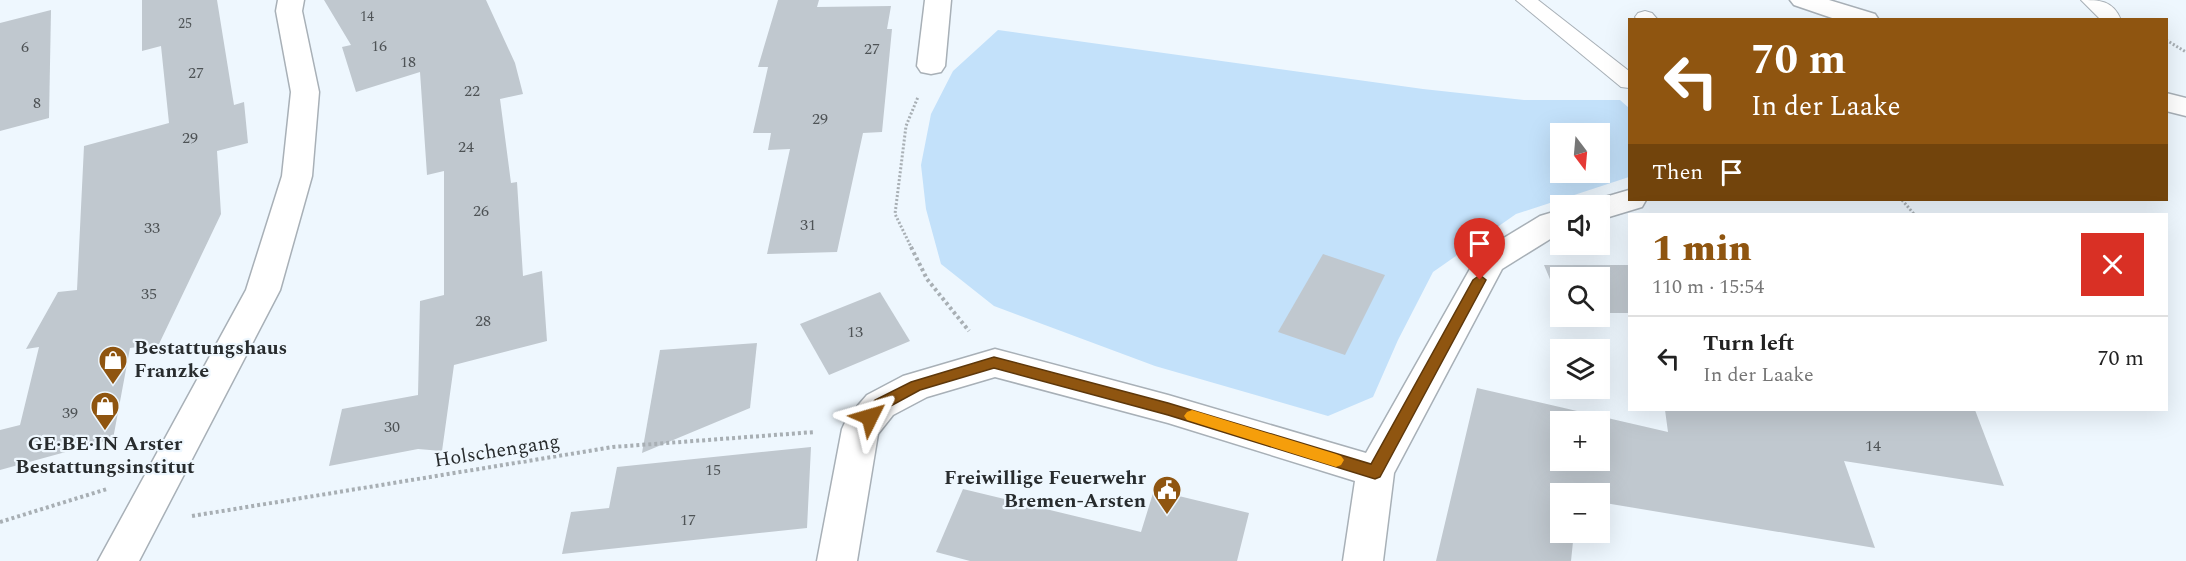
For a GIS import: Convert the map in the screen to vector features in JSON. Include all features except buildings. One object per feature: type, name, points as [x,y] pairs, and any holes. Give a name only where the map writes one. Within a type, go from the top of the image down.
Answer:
[{"type":"street","points":[[118,561],[263,290],[297,176],[305,92],[290,11],[291,0]]},
{"type":"street","points":[[931,66],[938,0]]},
{"type":"street","points":[[1803,0],[1860,18]]},
{"type":"street","points":[[2168,102],[2186,107]]},
{"type":"street","points":[[1610,206],[1628,201]]},
{"type":"street","points":[[1363,561],[1375,472],[1490,261],[1550,225]]},
{"type":"street","points":[[837,561],[860,429],[880,405],[916,386],[994,363],[1168,409],[1375,472]]},
{"type":"lane","points":[[1526,0],[1628,81]]},
{"type":"lane","points":[[2091,0],[2110,18]]},
{"type":"path","points":[[2168,41],[2186,52]]},
{"type":"path","points":[[931,66],[906,126],[896,214],[927,279],[994,363]]},
{"type":"path","points":[[1903,201],[1913,213]]},
{"type":"path","name":"Holschengang","points":[[140,520],[201,515],[613,447],[860,429]]},
{"type":"path","points":[[0,522],[117,486],[140,520]]},
{"type":"shaded area","points":[[998,30],[1423,89],[1524,100],[1620,100],[1628,107],[1628,177],[1574,195],[1550,195],[1550,203],[1516,214],[1433,272],[1398,340],[1373,397],[1328,416],[1155,366],[994,306],[941,264],[926,209],[921,165],[931,114],[953,71]]},
{"type":"slow traffic","points":[[1192,416],[1336,460]]},
{"type":"place","name":"Bestattungshaus Franzke","points":[[113,386]]},
{"type":"place","name":"GE·BE·IN Arster Bestattungsinstitut","points":[[105,432]]},
{"type":"place","name":"Freiwillige Feuerwehr Bremen-Arsten","points":[[1167,516]]},
{"type":"route","points":[[870,417],[880,405],[916,386],[994,363],[1168,409],[1375,472],[1480,280]]}]
